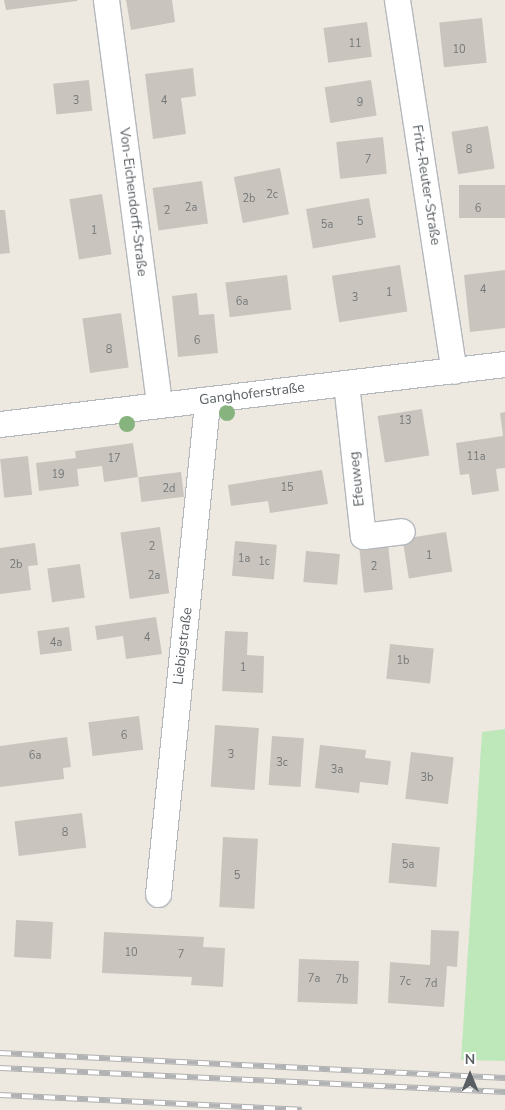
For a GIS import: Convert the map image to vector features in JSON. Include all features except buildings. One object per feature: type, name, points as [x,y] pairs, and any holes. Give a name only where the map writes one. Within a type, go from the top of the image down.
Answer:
[{"type":"street","name":"Von-Eichendorff-Straße","points":[[106,0],[159,404]]},
{"type":"street","name":"Fritz-Reuter-Straße","points":[[397,0],[454,371]]},
{"type":"street","name":"Ganghoferstraße","points":[[0,424],[505,364]]},
{"type":"street","name":"Efeuweg","points":[[346,383],[363,536],[402,531]]},
{"type":"street","name":"Liebigstraße","points":[[158,894],[207,399]]},
{"type":"green space","points":[[505,729],[505,1061],[461,1060],[482,732]]},
{"type":"railway","points":[[0,1053],[505,1078]]},
{"type":"railway","points":[[0,1068],[505,1092]]},
{"type":"railway","points":[[0,1095],[302,1110]]}]
